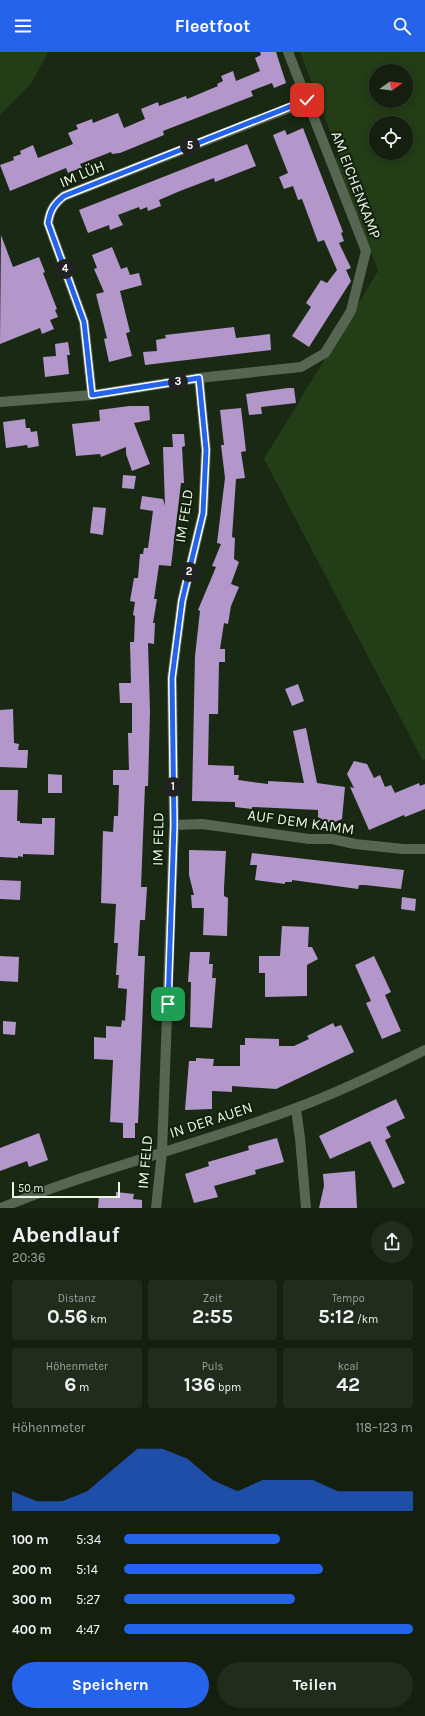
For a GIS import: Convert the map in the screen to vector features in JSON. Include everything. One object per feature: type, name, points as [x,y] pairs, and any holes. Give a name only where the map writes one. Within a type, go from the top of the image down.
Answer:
[{"type":"street","name":"AM EICHENKAMP","points":[[0,402],[92,395],[199,378],[301,367],[325,353],[351,312],[366,251],[288,52]]},
{"type":"street","name":"IM LÜH","points":[[92,395],[84,322],[48,223],[50,211],[56,202],[64,196],[307,100]]},
{"type":"street","name":"IM FELD","points":[[156,1208],[162,1152],[174,825],[172,678],[182,601],[203,513],[206,450],[199,378]]},
{"type":"street","name":"AUF DEM KAMM","points":[[174,825],[202,824],[310,839],[332,839],[355,844],[403,849],[425,848]]},
{"type":"street","name":"IN DER AUEN","points":[[1,1208],[84,1177],[296,1109],[368,1078],[425,1050]]},
{"type":"street","points":[[296,1109],[306,1208]]},
{"type":"green space","points":[[0,52],[48,52],[31,84],[0,115]]},
{"type":"green space","points":[[300,52],[425,52],[425,759],[423,761],[264,459],[378,271],[335,158],[340,158]]},
{"type":"building","points":[[260,52],[276,52],[286,83],[274,88],[272,83],[251,91],[253,96],[163,131],[164,135],[120,153],[112,154],[111,152],[80,164],[82,168],[68,173],[66,168],[10,191],[0,165],[14,160],[13,157],[21,154],[20,151],[33,145],[38,158],[73,144],[68,133],[78,129],[76,125],[92,119],[93,123],[118,113],[124,128],[145,119],[141,109],[158,102],[159,106],[186,96],[187,99],[218,86],[217,84],[223,81],[221,76],[233,71],[236,81],[260,71],[255,58],[261,55]]},
{"type":"building","points":[[303,128],[343,232],[341,233],[344,241],[339,243],[351,268],[346,270],[351,281],[309,347],[292,336],[311,307],[306,303],[321,280],[327,283],[337,270],[324,240],[318,242],[302,199],[298,200],[293,186],[284,189],[279,177],[288,173],[273,135],[285,130],[287,135]]},
{"type":"building","points":[[247,144],[256,166],[215,182],[214,178],[180,191],[159,200],[161,206],[148,211],[147,207],[140,210],[139,207],[118,215],[123,225],[110,230],[109,225],[88,233],[79,210]]},
{"type":"building","points":[[1,235],[13,267],[39,257],[45,272],[43,273],[57,309],[55,310],[58,317],[50,320],[54,329],[42,334],[40,328],[0,344]]},
{"type":"building","points":[[112,247],[121,269],[127,267],[130,275],[139,273],[142,285],[120,291],[130,332],[126,333],[132,356],[109,362],[104,339],[107,338],[96,294],[104,292],[94,269],[97,268],[92,255]]},
{"type":"building","points":[[234,327],[236,338],[270,334],[271,350],[145,365],[143,352],[157,351],[156,340],[166,338],[165,335]]},
{"type":"building","points":[[68,342],[70,355],[67,355],[69,374],[45,377],[43,357],[56,356],[55,344]]},
{"type":"building","points":[[294,388],[296,403],[261,407],[262,414],[249,415],[246,394]]},
{"type":"building","points":[[129,406],[149,406],[150,420],[134,423],[150,464],[132,471],[126,454],[126,447],[101,457],[100,454],[76,456],[72,424],[100,421],[99,410]]},
{"type":"building","points":[[241,408],[246,451],[241,452],[245,478],[236,479],[232,537],[235,538],[234,559],[239,562],[231,584],[239,587],[231,606],[228,624],[224,623],[220,649],[225,649],[225,662],[219,662],[218,714],[209,714],[208,765],[234,766],[234,775],[239,775],[238,780],[268,784],[268,781],[304,783],[293,731],[306,728],[317,783],[345,787],[342,819],[332,823],[326,822],[318,817],[318,810],[252,807],[252,809],[235,807],[235,802],[192,801],[195,656],[200,611],[198,610],[216,567],[212,566],[221,544],[217,543],[225,478],[221,445],[224,445],[220,410]]},
{"type":"building","points":[[25,419],[26,428],[30,428],[31,432],[37,431],[39,446],[28,448],[27,445],[6,448],[3,422]]},
{"type":"building","points":[[172,434],[184,434],[185,446],[182,447],[184,483],[181,483],[171,566],[159,565],[154,599],[157,599],[153,623],[155,623],[154,644],[148,643],[150,712],[148,786],[145,786],[141,887],[147,887],[145,920],[140,920],[138,956],[145,956],[138,1123],[135,1123],[135,1138],[123,1138],[123,1123],[110,1122],[113,1060],[94,1059],[94,1037],[106,1038],[106,1026],[121,1027],[122,1020],[125,1021],[127,989],[118,988],[119,975],[116,975],[118,943],[114,943],[116,904],[101,903],[103,831],[113,832],[114,816],[118,816],[119,785],[113,785],[113,770],[129,770],[128,733],[132,733],[132,703],[120,703],[119,683],[131,683],[130,642],[134,642],[135,616],[133,615],[135,602],[130,601],[134,578],[138,578],[140,554],[143,554],[144,548],[148,548],[153,511],[140,509],[142,496],[163,499],[165,506],[163,447],[173,447]]},
{"type":"building","points":[[123,475],[136,476],[134,489],[122,488]]},
{"type":"building","points":[[93,507],[106,508],[103,535],[90,533]]},
{"type":"building","points":[[298,684],[304,701],[292,706],[285,689]]},
{"type":"building","points":[[13,709],[14,743],[19,744],[18,750],[28,750],[27,768],[0,767],[0,710]]},
{"type":"building","points":[[354,761],[367,764],[374,778],[380,775],[385,787],[391,785],[395,793],[419,783],[420,786],[425,784],[425,809],[405,817],[404,815],[369,830],[350,787],[354,788],[347,774]]},
{"type":"building","points":[[48,774],[62,775],[62,793],[48,793]]},
{"type":"building","points":[[0,790],[18,790],[17,821],[20,821],[20,823],[42,824],[42,818],[55,818],[54,855],[23,854],[23,857],[18,856],[18,858],[0,857]]},
{"type":"building","points":[[189,850],[226,851],[224,896],[228,898],[227,936],[203,935],[204,908],[192,908],[191,895],[194,895],[189,875]]},
{"type":"building","points":[[252,853],[404,870],[401,889],[359,885],[358,889],[292,880],[292,882],[285,882],[285,884],[255,880],[257,865],[250,865]]},
{"type":"building","points":[[0,880],[21,881],[20,900],[0,899]]},
{"type":"building","points":[[402,897],[416,899],[415,911],[401,909]]},
{"type":"building","points":[[282,926],[309,927],[308,947],[312,947],[318,959],[307,965],[307,996],[265,997],[265,973],[259,973],[259,956],[280,956]]},
{"type":"building","points":[[190,952],[210,952],[209,964],[213,964],[212,978],[216,978],[212,1028],[190,1027],[191,982],[188,982]]},
{"type":"building","points":[[0,956],[19,957],[18,982],[0,981]]},
{"type":"building","points":[[374,956],[391,992],[385,995],[401,1031],[382,1039],[366,1003],[371,1001],[355,965]]},
{"type":"building","points":[[3,1021],[16,1022],[15,1035],[3,1034]]},
{"type":"building","points":[[333,1023],[335,1027],[341,1025],[354,1052],[276,1089],[232,1086],[232,1092],[212,1091],[212,1109],[185,1110],[189,1061],[196,1061],[196,1058],[214,1059],[213,1066],[240,1066],[240,1045],[245,1045],[245,1038],[279,1039],[279,1046],[294,1046],[309,1039],[307,1036]]},
{"type":"building","points":[[396,1099],[405,1118],[386,1127],[391,1137],[385,1140],[405,1183],[393,1188],[370,1141],[330,1159],[319,1136]]},
{"type":"building","points":[[39,1133],[48,1160],[29,1167],[27,1161],[0,1171],[0,1148]]},
{"type":"building","points":[[277,1138],[284,1162],[255,1170],[256,1174],[214,1186],[218,1197],[194,1203],[185,1174],[209,1166],[208,1162],[249,1150],[248,1146]]},
{"type":"building","points":[[355,1171],[357,1208],[319,1208],[324,1186],[323,1174]]},
{"type":"building","points":[[116,1192],[134,1194],[133,1199],[142,1200],[142,1208],[98,1208],[99,1196],[116,1197]]},
{"type":"route","points":[[168,1004],[174,825],[172,678],[182,601],[203,513],[206,450],[199,378],[92,395],[84,322],[48,223],[50,211],[56,202],[64,196],[307,100]]}]
